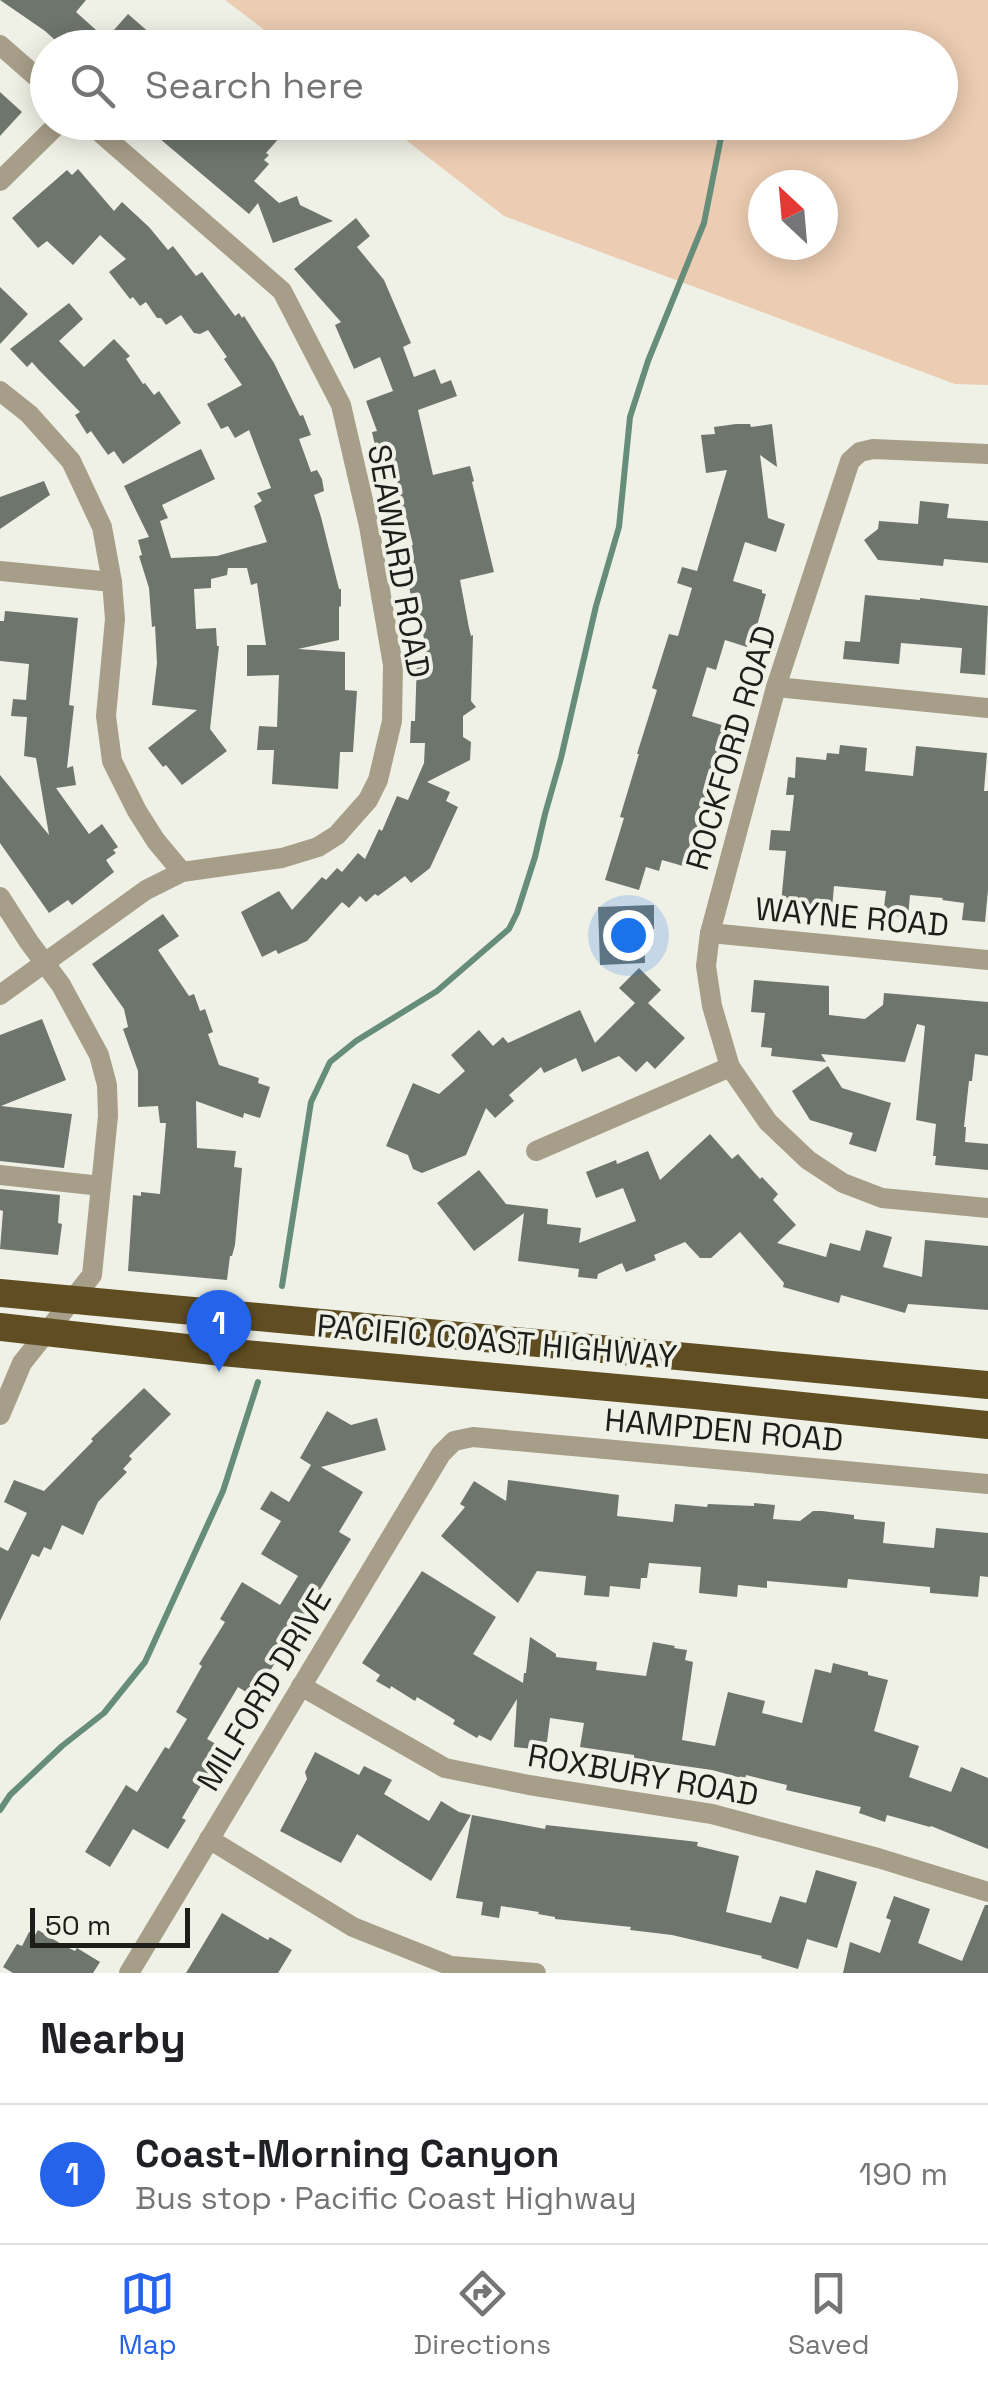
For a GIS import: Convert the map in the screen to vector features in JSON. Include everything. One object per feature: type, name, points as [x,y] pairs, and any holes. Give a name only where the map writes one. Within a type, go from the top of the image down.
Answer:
[{"type":"highway","name":"PACIFIC COAST HIGHWAY","points":[[0,1293],[988,1385]]},
{"type":"highway","name":"PACIFIC COAST HIGHWAY","points":[[0,1327],[988,1425]]},
{"type":"street","points":[[0,45],[30,71]]},
{"type":"street","points":[[0,181],[42,140]]},
{"type":"street","name":"SEAWARD ROAD","points":[[0,995],[146,890],[182,872],[282,858],[318,847],[336,835],[368,800],[378,780],[392,721],[392,665],[369,526],[340,406],[282,291],[109,140]]},
{"type":"street","points":[[0,391],[30,414],[71,460],[102,527],[115,619],[106,716],[112,761],[137,811],[182,872]]},
{"type":"street","name":"ROCKFORD ROAD","points":[[988,454],[872,450],[860,452],[850,462],[776,686],[710,933],[706,966],[730,1067],[768,1122],[808,1160],[843,1183],[882,1198],[988,1208]]},
{"type":"street","points":[[0,570],[112,582]]},
{"type":"street","points":[[776,686],[988,708]]},
{"type":"street","points":[[0,896],[61,985],[99,1055],[107,1086],[108,1116],[94,1270],[22,1364],[0,1415]]},
{"type":"street","name":"WAYNE ROAD","points":[[710,933],[988,960]]},
{"type":"street","points":[[536,1151],[730,1067]]},
{"type":"street","points":[[0,1175],[101,1186]]},
{"type":"street","name":"HAMPDEN ROAD","points":[[454,1442],[473,1437],[988,1484]]},
{"type":"street","name":"MILFORD DRIVE","points":[[128,1973],[441,1454],[454,1442]]},
{"type":"street","name":"ROXBURY ROAD","points":[[301,1686],[444,1768],[712,1814],[988,1892]]},
{"type":"street","points":[[209,1839],[353,1927],[451,1966],[536,1973]]},
{"type":"shaded area","points":[[225,0],[988,0],[988,385],[955,384],[504,216],[406,140],[958,140],[958,30],[265,30]]},
{"type":"building","points":[[0,0],[86,0],[76,12],[96,30],[44,30]]},
{"type":"building","points":[[128,14],[146,30],[114,30]]},
{"type":"building","points":[[0,92],[22,112],[0,136]]},
{"type":"building","points":[[161,140],[277,140],[266,153],[269,155],[264,160],[269,164],[254,181],[279,203],[297,196],[300,205],[333,221],[273,243],[258,203],[249,214]]},
{"type":"building","points":[[78,169],[114,211],[122,202],[168,250],[173,246],[196,276],[202,272],[235,316],[244,316],[274,363],[300,416],[303,415],[311,435],[299,439],[311,472],[317,470],[322,479],[324,491],[314,495],[341,589],[341,606],[339,640],[298,649],[345,652],[345,690],[357,691],[353,752],[340,752],[338,789],[272,784],[274,750],[257,750],[259,726],[277,727],[279,675],[247,676],[247,645],[266,645],[257,583],[251,585],[247,568],[228,568],[227,575],[211,579],[211,588],[194,589],[196,629],[216,628],[219,646],[210,729],[227,751],[182,785],[148,748],[197,710],[152,705],[157,663],[155,626],[152,627],[149,588],[138,540],[149,537],[124,486],[201,449],[215,479],[162,505],[168,518],[160,521],[171,558],[217,556],[267,542],[254,506],[262,501],[257,493],[271,488],[249,430],[235,438],[228,426],[221,429],[207,404],[242,385],[208,330],[194,333],[181,315],[166,325],[146,302],[140,306],[133,297],[130,299],[109,272],[126,259],[100,235],[73,265],[47,241],[38,248],[12,218],[67,170],[72,175]]},
{"type":"building","points":[[356,218],[370,236],[357,247],[384,280],[411,343],[403,347],[414,377],[435,369],[441,384],[451,380],[457,396],[418,410],[433,475],[470,466],[494,572],[460,580],[473,635],[471,701],[476,707],[463,716],[463,737],[471,742],[470,760],[427,782],[450,792],[446,801],[458,807],[430,868],[411,883],[405,876],[366,902],[360,896],[349,908],[342,902],[307,941],[262,957],[241,912],[279,891],[292,910],[322,877],[326,880],[337,868],[342,872],[358,853],[365,859],[397,796],[408,800],[424,763],[425,743],[410,743],[411,721],[415,721],[417,659],[428,660],[399,548],[413,545],[404,508],[397,509],[392,490],[399,488],[390,451],[377,454],[372,432],[377,431],[366,401],[393,391],[380,357],[354,369],[335,325],[341,322],[294,269]]},
{"type":"building","points":[[0,287],[28,314],[0,344]]},
{"type":"building","points":[[69,303],[83,319],[59,341],[84,367],[114,339],[130,356],[126,359],[143,384],[154,395],[159,391],[181,423],[123,464],[114,451],[108,455],[91,431],[87,434],[75,415],[80,412],[32,362],[27,367],[10,349]]},
{"type":"building","points":[[772,424],[777,467],[760,455],[768,518],[785,524],[776,552],[745,542],[733,581],[766,594],[756,629],[753,628],[747,647],[725,640],[716,670],[707,667],[692,716],[725,726],[683,866],[662,860],[659,871],[646,867],[639,890],[605,880],[657,690],[652,688],[669,634],[678,636],[692,588],[677,583],[682,567],[697,571],[727,470],[706,473],[701,435],[715,434],[714,427]]},
{"type":"building","points":[[44,481],[50,495],[0,529],[0,497]]},
{"type":"building","points":[[920,501],[949,504],[947,518],[988,521],[988,563],[944,559],[943,566],[878,560],[864,540],[878,529],[879,521],[918,524]]},
{"type":"building","points":[[865,595],[988,606],[985,675],[960,673],[962,648],[901,643],[899,664],[843,659],[845,641],[860,642]]},
{"type":"building","points":[[5,611],[78,618],[67,768],[73,766],[76,785],[56,788],[89,834],[102,824],[118,847],[106,860],[114,872],[72,905],[68,900],[49,913],[0,843],[0,775],[49,835],[36,758],[24,756],[27,717],[11,716],[13,699],[26,700],[29,664],[0,661],[0,621],[4,621]]},
{"type":"building","points":[[840,745],[867,748],[865,771],[913,776],[916,746],[987,753],[985,922],[962,920],[964,903],[910,895],[908,917],[883,915],[886,891],[834,886],[832,909],[781,903],[786,851],[769,850],[771,830],[790,831],[794,795],[786,795],[788,777],[795,778],[796,757],[826,760],[827,753],[839,754]]},
{"type":"building","points":[[654,905],[654,929],[644,930],[645,963],[600,965],[598,907]]},
{"type":"building","points":[[163,914],[179,936],[158,950],[189,996],[194,994],[200,1011],[205,1009],[213,1032],[208,1034],[219,1065],[259,1078],[258,1083],[270,1087],[260,1118],[244,1113],[243,1118],[196,1101],[197,1148],[236,1151],[234,1167],[242,1168],[235,1245],[227,1280],[128,1271],[133,1195],[160,1194],[166,1123],[160,1123],[158,1106],[138,1107],[138,1071],[123,1029],[128,1027],[124,1009],[92,964]]},
{"type":"building","points":[[639,968],[661,990],[648,1003],[685,1038],[655,1069],[647,1061],[636,1072],[619,1056],[582,1072],[576,1058],[544,1073],[541,1067],[509,1095],[514,1101],[495,1118],[486,1108],[466,1155],[422,1173],[413,1169],[408,1155],[386,1146],[413,1083],[439,1094],[465,1071],[451,1055],[479,1030],[493,1046],[503,1037],[508,1043],[580,1010],[595,1043],[635,1003],[619,988]]},
{"type":"building","points":[[754,980],[829,986],[829,1015],[865,1019],[883,1005],[884,993],[988,1002],[988,1056],[975,1054],[964,1127],[965,1142],[988,1144],[988,1170],[935,1165],[936,1124],[916,1120],[925,1026],[917,1024],[905,1062],[821,1054],[826,1062],[771,1056],[772,1048],[761,1047],[765,1013],[751,1012]]},
{"type":"building","points":[[42,1019],[66,1080],[1,1106],[72,1114],[64,1168],[0,1161],[0,1035]]},
{"type":"building","points":[[828,1066],[842,1088],[891,1103],[876,1152],[849,1144],[853,1133],[810,1120],[792,1091]]},
{"type":"building","points":[[710,1134],[732,1159],[738,1154],[778,1194],[773,1200],[796,1225],[777,1243],[826,1257],[830,1243],[860,1251],[866,1230],[892,1237],[883,1267],[922,1277],[925,1240],[988,1246],[988,1310],[908,1304],[905,1313],[841,1295],[839,1303],[783,1287],[784,1283],[740,1232],[711,1258],[700,1258],[685,1242],[626,1272],[622,1263],[598,1274],[597,1279],[578,1277],[579,1269],[518,1261],[524,1213],[474,1251],[437,1203],[479,1170],[506,1204],[548,1209],[547,1224],[581,1228],[579,1243],[636,1221],[623,1188],[596,1198],[586,1172],[648,1151],[660,1180]]},
{"type":"building","points":[[0,1189],[60,1195],[58,1255],[0,1249]]},
{"type":"building","points":[[144,1388],[171,1414],[129,1456],[132,1459],[123,1469],[127,1472],[98,1502],[83,1535],[62,1525],[51,1550],[44,1547],[39,1557],[32,1554],[0,1621],[0,1547],[8,1551],[27,1513],[4,1502],[14,1480],[44,1491]]},
{"type":"building","points":[[327,1411],[351,1425],[377,1418],[386,1450],[321,1467],[363,1492],[339,1532],[351,1539],[254,1697],[238,1687],[207,1739],[223,1748],[168,1849],[133,1829],[110,1867],[85,1852],[126,1785],[137,1792],[187,1719],[176,1712],[242,1582],[280,1605],[298,1576],[261,1554],[281,1521],[260,1509],[271,1491],[289,1502],[311,1465],[300,1458]]},
{"type":"building","points":[[508,1480],[619,1495],[617,1516],[673,1522],[675,1504],[707,1507],[754,1503],[775,1505],[773,1519],[800,1521],[813,1511],[822,1511],[885,1522],[883,1543],[934,1548],[936,1528],[988,1533],[988,1577],[980,1576],[978,1597],[930,1593],[930,1587],[848,1579],[847,1588],[767,1581],[767,1588],[738,1585],[737,1597],[699,1593],[701,1567],[649,1563],[647,1578],[641,1578],[640,1589],[610,1586],[609,1597],[584,1595],[586,1576],[537,1571],[518,1603],[441,1536],[465,1507],[460,1504],[474,1481],[506,1501]]},
{"type":"building","points":[[422,1571],[496,1617],[473,1654],[523,1683],[530,1637],[556,1657],[597,1662],[596,1670],[646,1676],[653,1642],[687,1650],[685,1660],[693,1662],[682,1740],[715,1746],[728,1692],[765,1701],[762,1713],[802,1723],[815,1669],[831,1673],[833,1663],[888,1680],[874,1731],[919,1746],[909,1777],[951,1792],[961,1767],[988,1778],[988,1849],[931,1826],[887,1815],[885,1822],[859,1813],[861,1807],[786,1790],[787,1785],[580,1747],[584,1723],[550,1718],[542,1750],[514,1747],[517,1699],[491,1741],[479,1735],[477,1738],[417,1697],[415,1701],[376,1681],[380,1675],[362,1663]]},
{"type":"building","points":[[315,1752],[359,1775],[364,1766],[392,1780],[384,1794],[429,1821],[441,1801],[471,1815],[431,1881],[357,1834],[341,1863],[280,1831],[307,1779],[305,1772]]},
{"type":"building","points":[[472,1815],[545,1829],[546,1825],[698,1842],[697,1846],[739,1856],[726,1912],[771,1923],[780,1896],[806,1903],[816,1870],[857,1882],[837,1948],[807,1939],[798,1969],[762,1956],[672,1935],[630,1930],[631,1927],[555,1919],[539,1912],[501,1906],[499,1918],[481,1915],[483,1902],[456,1898]]},
{"type":"building","points":[[894,1896],[930,1909],[918,1943],[962,1961],[988,1905],[988,1973],[843,1973],[850,1942],[880,1953]]},
{"type":"building","points":[[222,1913],[292,1950],[278,1973],[186,1973]]},
{"type":"building","points":[[38,1930],[100,1962],[93,1973],[13,1973],[3,1967],[17,1944],[22,1946],[29,1932],[35,1935]]},
{"type":"waterway","points":[[282,1286],[311,1102],[330,1062],[356,1041],[437,991],[509,929],[517,913],[535,857],[619,527],[630,417],[648,361],[704,223],[720,140]]},
{"type":"waterway","points":[[0,1810],[10,1795],[62,1746],[104,1713],[145,1662],[223,1491],[258,1382]]},
{"type":"place","name":"Coast-Morning Canyon","points":[[219,1372]]}]
